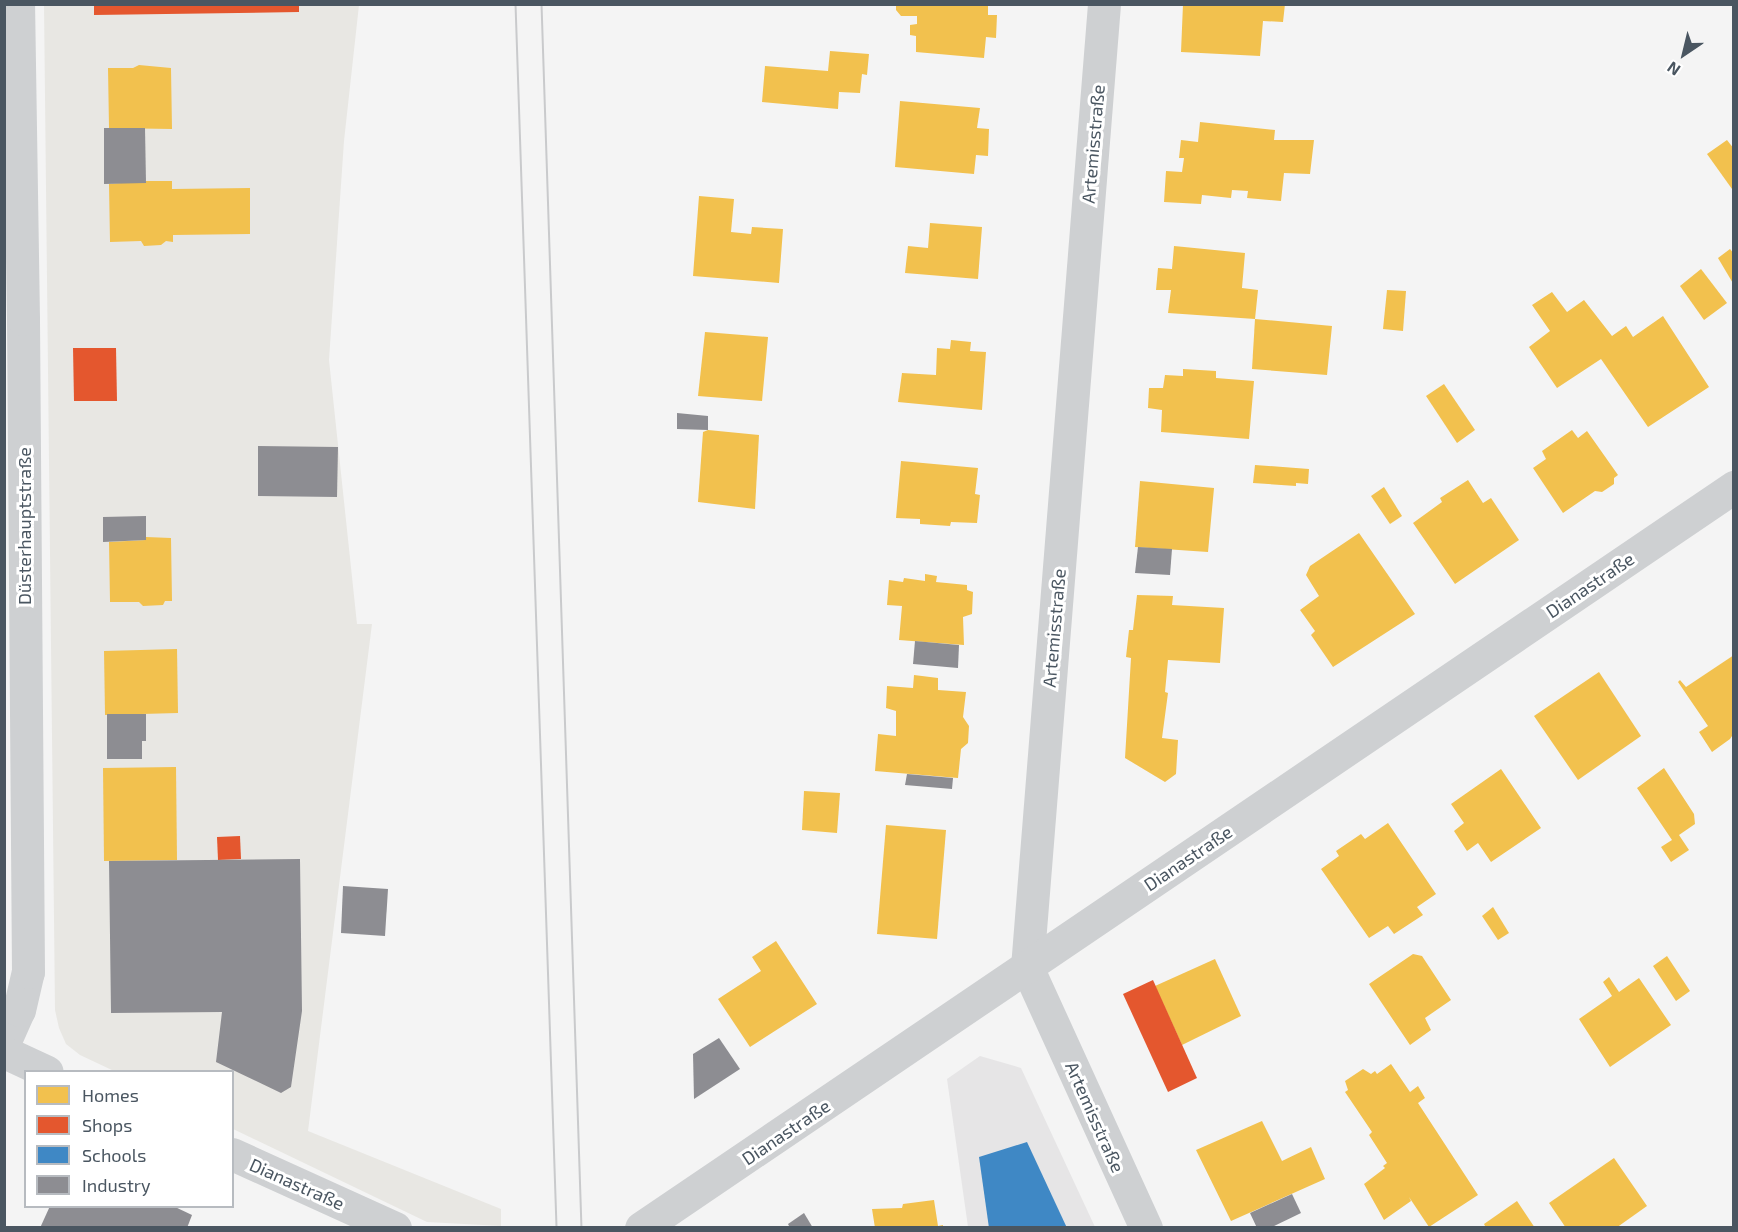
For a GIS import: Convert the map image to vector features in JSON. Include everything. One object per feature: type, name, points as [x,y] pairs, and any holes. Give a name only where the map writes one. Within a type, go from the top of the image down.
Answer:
[{"type":"street","name":"Düsterhauptstraße","points":[[4,1043],[19,1010],[28,972],[18,4]]},
{"type":"street","name":"Artemisstraße","points":[[1104,4],[1027,967],[1146,1227]]},
{"type":"street","name":"Dianastraße","points":[[641,1227],[1734,488]]},
{"type":"street","points":[[4,1052],[45,1070]]},
{"type":"street","name":"Dianastraße","points":[[234,1155],[395,1227]]},
{"type":"shaded area","points":[[44,5],[359,5],[344,141],[329,360],[357,624],[372,624],[308,1131],[501,1209],[501,1226],[427,1222],[234,1129],[234,1070],[112,1070],[80,1055],[66,1044],[55,1010]]},
{"type":"shaded area","points":[[980,1056],[1021,1068],[1095,1227],[968,1227],[947,1079]]},
{"type":"building: Homes","points":[[896,4],[988,4],[988,15],[997,15],[996,38],[986,37],[984,58],[916,52],[916,36],[910,35],[910,25],[917,24],[917,16],[901,16],[896,10]]},
{"type":"building: Homes","points":[[1183,4],[1285,4],[1283,22],[1263,21],[1260,56],[1181,52]]},
{"type":"building: Homes","points":[[830,51],[869,54],[867,75],[862,74],[860,93],[839,92],[838,109],[762,102],[765,66],[828,71]]},
{"type":"building: Homes","points":[[139,65],[171,68],[172,129],[109,128],[108,68],[133,68]]},
{"type":"building: Homes","points":[[900,101],[980,108],[977,128],[989,129],[988,156],[976,155],[974,174],[895,167]]},
{"type":"building: Homes","points":[[1200,122],[1275,130],[1274,140],[1314,140],[1310,174],[1284,173],[1281,201],[1247,198],[1248,191],[1232,190],[1231,198],[1202,195],[1201,204],[1164,202],[1166,171],[1182,172],[1184,158],[1179,158],[1181,140],[1198,142]]},
{"type":"building: Homes","points":[[1727,140],[1734,149],[1732,189],[1707,154]]},
{"type":"building: Homes","points":[[172,181],[172,189],[250,188],[250,234],[173,235],[173,242],[166,241],[161,245],[144,246],[141,241],[110,242],[109,184]]},
{"type":"building: Homes","points":[[699,196],[734,199],[731,232],[751,234],[752,227],[783,229],[779,283],[693,276]]},
{"type":"building: Homes","points":[[930,223],[982,227],[978,279],[905,273],[908,246],[928,248]]},
{"type":"building: Homes","points":[[1174,246],[1245,253],[1242,288],[1258,290],[1255,319],[1168,313],[1171,290],[1156,290],[1158,268],[1172,269]]},
{"type":"building: Homes","points":[[1730,249],[1734,254],[1734,285],[1718,258]]},
{"type":"building: Homes","points":[[1701,269],[1727,303],[1704,320],[1680,286]]},
{"type":"building: Homes","points":[[1387,290],[1406,291],[1403,331],[1383,329]]},
{"type":"building: Homes","points":[[1552,292],[1567,312],[1584,300],[1612,336],[1626,326],[1633,337],[1663,316],[1709,387],[1648,427],[1601,359],[1557,388],[1529,347],[1550,331],[1532,305]]},
{"type":"building: Homes","points":[[1255,319],[1332,326],[1327,375],[1252,369]]},
{"type":"building: Homes","points":[[705,332],[768,337],[762,401],[698,396]]},
{"type":"building: Homes","points":[[951,340],[971,342],[970,351],[986,352],[982,410],[898,402],[902,373],[936,375],[937,348],[950,349]]},
{"type":"building: Homes","points":[[1183,369],[1216,371],[1216,378],[1254,381],[1249,439],[1161,432],[1162,410],[1148,408],[1149,388],[1163,388],[1165,375],[1183,376]]},
{"type":"building: Homes","points":[[1444,384],[1475,430],[1457,443],[1426,396]]},
{"type":"building: Homes","points":[[708,430],[759,435],[755,509],[698,502],[703,432]]},
{"type":"building: Homes","points":[[1572,430],[1578,438],[1587,431],[1618,475],[1614,478],[1614,484],[1602,492],[1595,491],[1563,513],[1533,468],[1546,459],[1542,451]]},
{"type":"building: Homes","points":[[901,461],[978,468],[975,494],[980,495],[977,523],[951,522],[950,526],[920,524],[920,519],[896,518]]},
{"type":"building: Homes","points":[[1255,465],[1309,469],[1308,484],[1296,483],[1296,486],[1253,483]]},
{"type":"building: Homes","points":[[1468,480],[1483,503],[1491,498],[1519,540],[1455,584],[1413,523],[1442,502],[1440,498]]},
{"type":"building: Homes","points":[[1140,481],[1214,488],[1208,552],[1135,547]]},
{"type":"building: Homes","points":[[1384,487],[1402,516],[1390,524],[1371,496]]},
{"type":"building: Homes","points":[[1359,533],[1415,614],[1333,667],[1311,635],[1315,631],[1300,610],[1319,596],[1306,575],[1310,566]]},
{"type":"building: Homes","points":[[146,537],[171,538],[172,601],[165,601],[163,605],[143,606],[139,602],[110,602],[109,542],[146,540]]},
{"type":"building: Homes","points":[[925,574],[937,576],[936,582],[967,585],[967,590],[973,592],[972,614],[963,617],[964,645],[899,640],[902,606],[887,605],[889,580],[903,582],[904,578],[925,581]]},
{"type":"building: Homes","points":[[1137,595],[1173,596],[1172,605],[1224,608],[1220,663],[1168,660],[1165,692],[1168,693],[1162,738],[1178,740],[1176,774],[1165,782],[1125,758],[1131,658],[1126,657],[1129,630],[1133,630]]},
{"type":"building: Homes","points":[[177,649],[178,713],[105,715],[104,651]]},
{"type":"building: Homes","points":[[1734,655],[1734,733],[1730,739],[1712,752],[1699,732],[1708,726],[1678,682],[1680,680],[1686,687]]},
{"type":"building: Homes","points":[[1599,672],[1641,736],[1578,780],[1534,716]]},
{"type":"building: Homes","points":[[914,675],[938,678],[938,690],[966,692],[963,717],[969,726],[968,743],[961,749],[958,778],[875,771],[878,734],[896,736],[896,711],[886,708],[887,686],[913,688]]},
{"type":"building: Homes","points":[[176,767],[177,860],[104,861],[103,768]]},
{"type":"building: Homes","points":[[1664,768],[1694,814],[1695,824],[1679,835],[1689,850],[1671,862],[1661,847],[1672,840],[1637,788]]},
{"type":"building: Homes","points":[[1501,769],[1541,828],[1491,862],[1478,843],[1467,851],[1454,831],[1464,823],[1451,804]]},
{"type":"building: Homes","points":[[804,791],[840,793],[837,833],[802,830]]},
{"type":"building: Homes","points":[[1388,823],[1436,894],[1417,907],[1423,915],[1394,934],[1388,926],[1369,938],[1321,869],[1339,856],[1336,851],[1361,834],[1365,839]]},
{"type":"building: Homes","points":[[886,825],[946,830],[937,939],[877,934]]},
{"type":"building: Homes","points":[[1493,907],[1509,933],[1498,940],[1482,916]]},
{"type":"building: Homes","points":[[776,941],[817,1004],[750,1047],[718,999],[761,971],[752,957]]},
{"type":"building: Homes","points":[[1413,954],[1422,956],[1451,1000],[1425,1018],[1431,1030],[1410,1045],[1369,984]]},
{"type":"building: Homes","points":[[1667,956],[1690,991],[1676,1001],[1653,966]]},
{"type":"building: Homes","points":[[1215,959],[1241,1016],[1182,1045],[1155,986]]},
{"type":"building: Homes","points":[[1609,977],[1619,992],[1639,978],[1671,1025],[1610,1067],[1579,1019],[1612,996],[1603,982]]},
{"type":"building: Homes","points":[[1391,1064],[1410,1092],[1418,1086],[1425,1098],[1418,1103],[1478,1195],[1429,1227],[1409,1197],[1411,1201],[1384,1220],[1364,1184],[1385,1168],[1383,1166],[1387,1163],[1369,1135],[1372,1132],[1345,1092],[1348,1090],[1345,1081],[1363,1069],[1371,1074],[1375,1071],[1377,1074]]},
{"type":"building: Homes","points":[[1262,1121],[1282,1161],[1311,1147],[1325,1179],[1231,1221],[1196,1150]]},
{"type":"building: Homes","points":[[1614,1158],[1647,1206],[1616,1228],[1566,1228],[1549,1203]]},
{"type":"building: Homes","points":[[934,1200],[938,1226],[943,1225],[943,1228],[875,1228],[872,1209],[902,1208],[903,1204]]},
{"type":"building: Homes","points":[[1517,1201],[1535,1228],[1486,1228],[1484,1224]]},
{"type":"building: Shops","points":[[94,4],[299,4],[299,12],[94,15]]},
{"type":"building: Shops","points":[[73,348],[116,348],[117,401],[74,401]]},
{"type":"building: Shops","points":[[240,836],[241,859],[218,860],[217,837]]},
{"type":"building: Shops","points":[[1153,980],[1197,1078],[1168,1092],[1123,994]]},
{"type":"building: Schools","points":[[1027,1142],[1067,1228],[989,1228],[979,1157]]},
{"type":"building: Industry","points":[[104,128],[145,128],[146,183],[104,184]]},
{"type":"building: Industry","points":[[677,413],[708,416],[708,430],[677,429]]},
{"type":"building: Industry","points":[[258,446],[338,447],[337,497],[258,496]]},
{"type":"building: Industry","points":[[146,516],[146,540],[103,542],[103,517]]},
{"type":"building: Industry","points":[[1138,547],[1172,549],[1170,575],[1135,573]]},
{"type":"building: Industry","points":[[915,641],[959,645],[958,668],[913,664]]},
{"type":"building: Industry","points":[[107,714],[146,714],[146,741],[142,741],[142,759],[107,759]]},
{"type":"building: Industry","points":[[907,774],[953,778],[952,789],[905,785]]},
{"type":"building: Industry","points":[[300,859],[302,1011],[291,1087],[281,1093],[216,1062],[222,1012],[111,1013],[109,861]]},
{"type":"building: Industry","points":[[343,886],[388,889],[385,936],[341,933]]},
{"type":"building: Industry","points":[[719,1038],[740,1069],[694,1099],[693,1054]]},
{"type":"building: Industry","points":[[1292,1194],[1301,1213],[1270,1228],[1257,1228],[1250,1213]]},
{"type":"building: Industry","points":[[49,1208],[177,1208],[192,1215],[187,1228],[40,1228]]},
{"type":"building: Industry","points":[[804,1213],[813,1228],[790,1228],[788,1224]]},
{"type":"tram line","points":[[516,4],[557,1228]]},
{"type":"tram line","points":[[542,4],[582,1228]]}]
